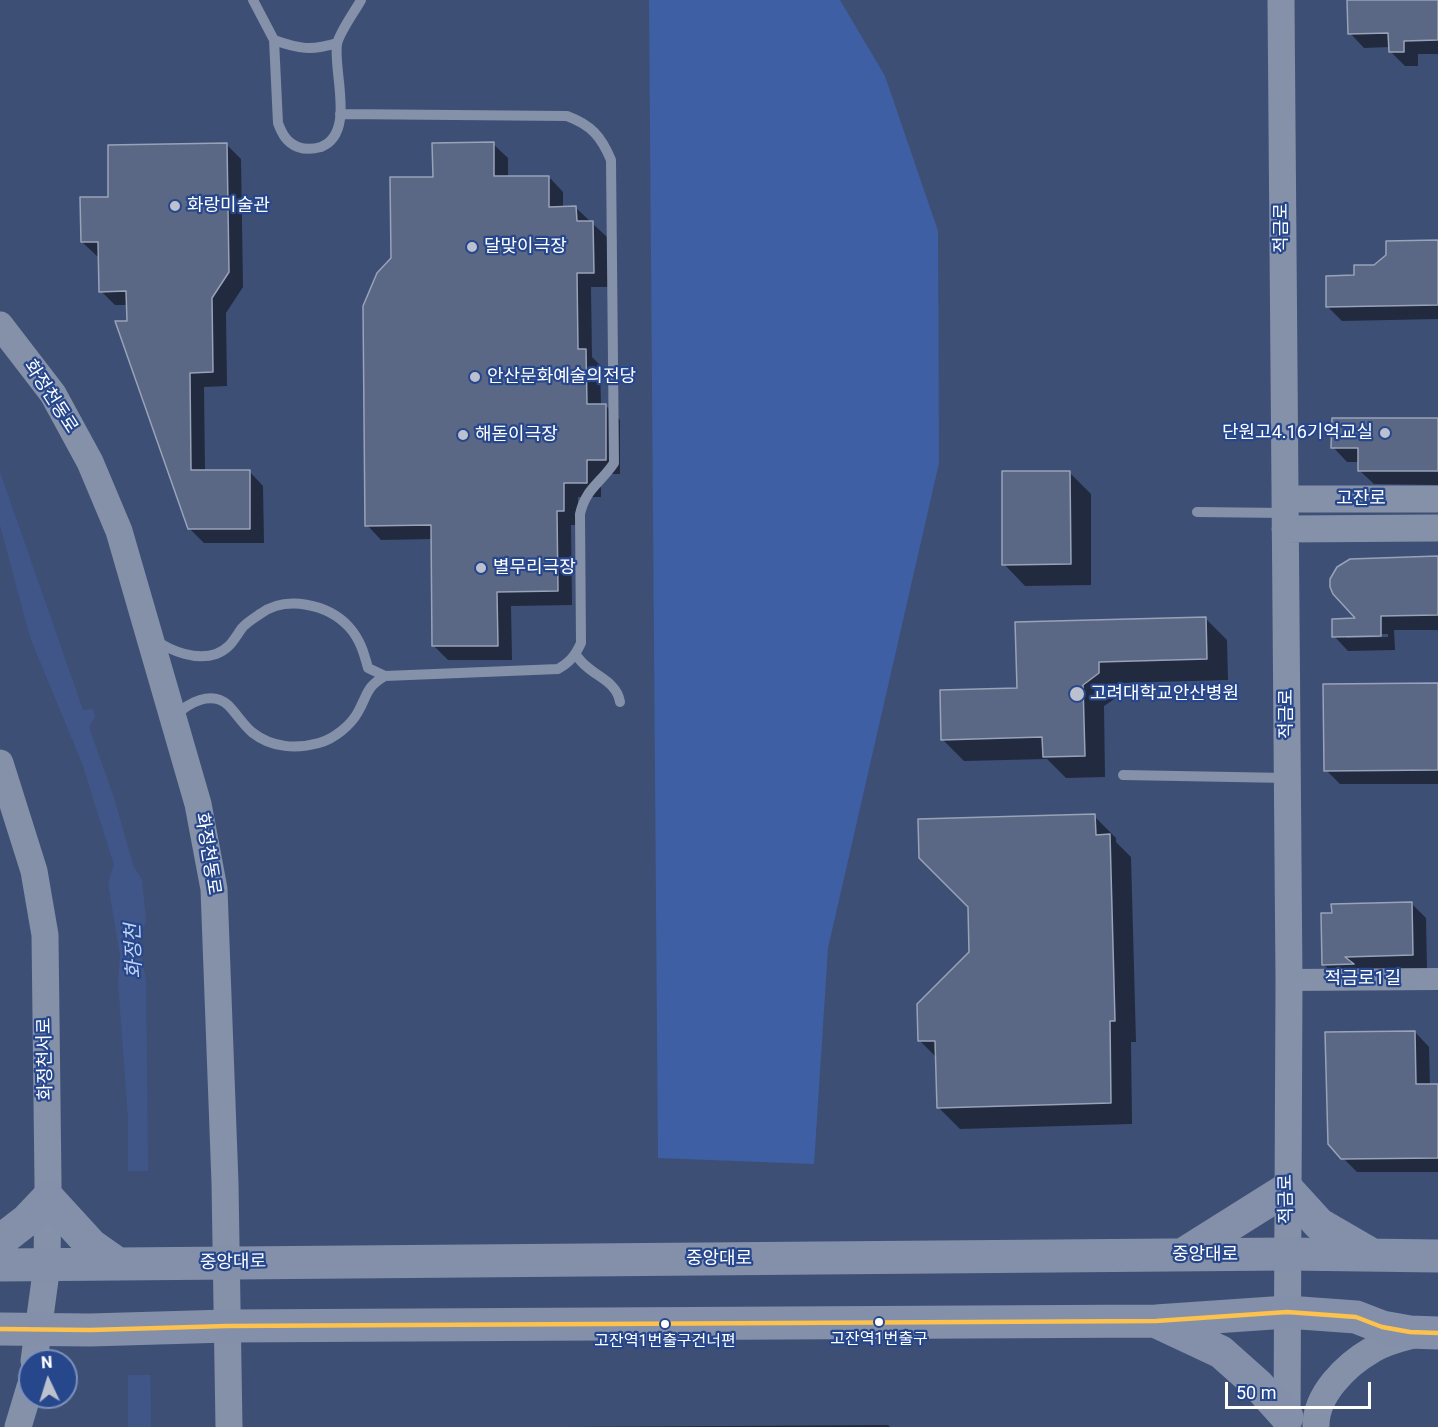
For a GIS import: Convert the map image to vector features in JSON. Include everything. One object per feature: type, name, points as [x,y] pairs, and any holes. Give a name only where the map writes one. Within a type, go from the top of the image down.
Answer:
[{"type":"main road","points":[[1182,1255],[1287,1189],[1318,1224],[1373,1255]]},
{"type":"main road","points":[[0,1241],[27,1220],[48,1198],[100,1258]]},
{"type":"main road","name":"중앙대로","points":[[0,1265],[47,1265],[100,1258],[191,1264],[1288,1254],[1438,1256]]},
{"type":"main road","points":[[0,1329],[35,1345],[90,1330],[227,1326],[1156,1321],[1287,1312],[1356,1317],[1382,1328],[1433,1327]]},
{"type":"main road","points":[[1156,1321],[1221,1352],[1258,1384],[1296,1424]]},
{"type":"street","name":"적금로","points":[[1281,0],[1289,980],[1287,1312],[1296,1424]]},
{"type":"street","name":"화정천동로","points":[[0,325],[52,394],[90,462],[119,531],[198,804],[214,889],[227,1263],[229,1427]]},
{"type":"street","name":"고잔로","points":[[1285,514],[1438,499]]},
{"type":"street","name":"고잔로","points":[[1285,514],[1438,528]]},
{"type":"street","name":"화정천서로","points":[[0,763],[34,871],[45,935],[47,1265],[35,1345]]},
{"type":"street","name":"적금로1길","points":[[1289,980],[1438,979]]},
{"type":"street","points":[[1296,1424],[1316,1414],[1331,1386],[1354,1362],[1373,1349],[1391,1341],[1433,1327]]},
{"type":"street","points":[[18,1427],[23,1409]]},
{"type":"lane","points":[[253,0],[274,40],[278,123],[284,136],[296,146],[303,148],[319,147],[334,136],[340,123],[337,43],[361,0]]},
{"type":"lane","points":[[274,40],[293,47],[317,49],[337,43]]},
{"type":"lane","points":[[174,716],[183,707],[198,700],[215,699],[228,705],[254,734],[276,745],[300,748],[323,742],[343,730],[358,713],[366,691],[373,682],[385,676],[558,669],[576,655],[581,643],[580,514],[588,494],[614,463],[610,160],[604,143],[593,130],[567,116],[340,114]]},
{"type":"lane","points":[[1197,512],[1285,514]]},
{"type":"lane","points":[[151,638],[179,653],[215,654],[230,647],[243,626],[263,612],[286,604],[309,605],[331,613],[349,627],[362,646],[368,669],[385,676]]},
{"type":"lane","points":[[576,655],[586,666],[613,686],[619,694],[620,702]]},
{"type":"lane","points":[[1123,775],[1287,778]]},
{"type":"shaded area","points":[[649,0],[840,0],[885,76],[938,231],[939,463],[828,948],[814,1164],[658,1158]]},
{"type":"water","name":"화정천","points":[[0,472],[83,710],[93,709],[95,717],[89,727],[114,798],[133,865],[142,880],[146,921],[138,940],[146,980],[151,1427],[128,1427],[128,1119],[118,981],[120,956],[108,883],[114,865],[83,766],[30,637],[0,525]]},
{"type":"pier","points":[[125,1171],[151,1171],[154,1375],[125,1375]]},
{"type":"building","points":[[1347,0],[1438,0],[1438,40],[1404,41],[1404,52],[1389,52],[1388,33],[1348,34]]},
{"type":"building","name":"안산문화예술의전당","points":[[494,142],[494,176],[549,176],[549,207],[576,206],[577,221],[593,221],[594,273],[577,273],[578,349],[586,349],[587,404],[606,404],[606,460],[587,460],[587,483],[564,483],[564,511],[557,511],[558,591],[497,592],[498,646],[432,646],[431,525],[365,526],[363,306],[377,273],[391,258],[390,177],[433,177],[432,143]]},
{"type":"building","points":[[227,143],[229,272],[212,298],[213,372],[190,373],[191,470],[250,470],[250,529],[188,529],[115,321],[127,321],[126,291],[99,292],[98,242],[81,242],[80,197],[108,197],[108,145]]},
{"type":"building","points":[[1438,240],[1438,305],[1326,307],[1326,276],[1354,275],[1354,265],[1374,265],[1386,255],[1386,241]]},
{"type":"building","name":"단원고4.16기억교실","points":[[1332,418],[1438,418],[1438,471],[1358,471],[1358,448],[1331,448]]},
{"type":"building","points":[[1002,471],[1070,471],[1071,564],[1002,565]]},
{"type":"building","points":[[1438,556],[1438,615],[1381,616],[1381,636],[1332,637],[1332,619],[1355,618],[1333,594],[1330,587],[1330,579],[1337,567],[1350,559]]},
{"type":"building","points":[[1206,617],[1207,659],[1099,662],[1099,673],[1083,685],[1085,756],[1043,757],[1042,737],[941,740],[940,690],[1017,688],[1015,622]]},
{"type":"building","points":[[1438,683],[1438,770],[1324,771],[1323,684]]},
{"type":"building","points":[[1095,814],[1096,835],[1110,834],[1115,1021],[1110,1021],[1111,1103],[937,1108],[935,1041],[918,1041],[917,1004],[969,952],[968,907],[919,858],[918,819]]},
{"type":"building","points":[[1412,902],[1413,955],[1345,957],[1354,964],[1322,965],[1321,913],[1332,913],[1331,904]]},
{"type":"building","points":[[1415,1031],[1416,1084],[1438,1084],[1438,1158],[1341,1159],[1328,1144],[1325,1032]]},
{"type":"transit line","points":[[0,1329],[1156,1321],[1287,1312],[1356,1317],[1382,1327],[1410,1332],[1438,1333]]},
{"type":"place","name":"화랑미술관","points":[[175,206]]},
{"type":"place","name":"달맞이극장","points":[[472,247]]},
{"type":"place","name":"안산문화예술의전당","points":[[475,377]]},
{"type":"place","name":"단원고4.16기억교실","points":[[1385,433]]},
{"type":"place","name":"해돋이극장","points":[[463,435]]},
{"type":"place","name":"별무리극장","points":[[481,568]]},
{"type":"place","name":"고려대학교안산병원","points":[[1077,694]]},
{"type":"place","name":"고잔역1번출구","points":[[879,1322]]},
{"type":"place","name":"고잔역1번출구건너편","points":[[665,1324]]}]
